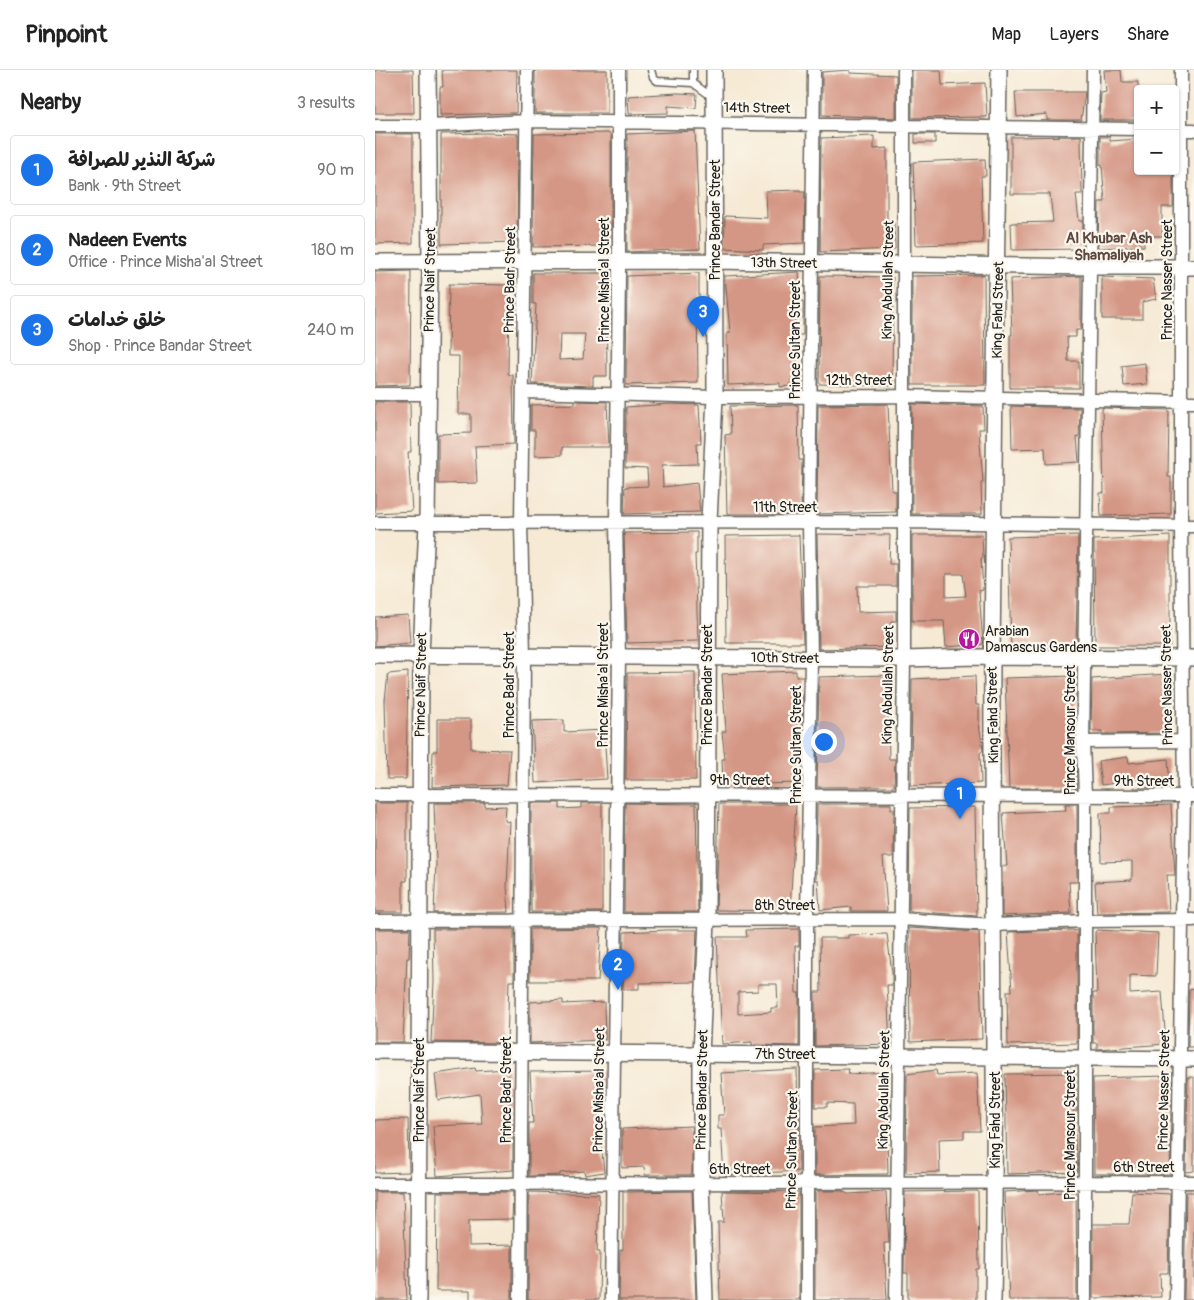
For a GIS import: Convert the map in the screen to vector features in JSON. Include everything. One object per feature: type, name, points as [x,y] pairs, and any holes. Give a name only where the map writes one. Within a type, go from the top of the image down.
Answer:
[{"type":"street","name":"Prince Naif Street","points":[[418,1300],[421,654],[427,523],[431,261],[428,70]]},
{"type":"street","name":"Prince Badr Street","points":[[520,1300],[524,656],[521,523],[527,70]]},
{"type":"street","name":"Prince Misha'al Street","points":[[611,1300],[619,656],[616,523],[619,70]]},
{"type":"street","name":"Prince Bandar Street","points":[[705,1300],[701,1184],[701,1055],[707,920],[709,521],[715,397],[714,70]]},
{"type":"street","name":"Prince Sultan Street","points":[[807,1300],[807,920],[811,795],[809,522],[814,70]]},
{"type":"street","name":"King Abdullah Street","points":[[897,1300],[901,795],[904,659],[904,70]]},
{"type":"street","name":"King Fahd Street","points":[[993,1300],[995,1183],[992,657],[999,70]]},
{"type":"street","name":"Prince Mansour Street","points":[[1085,1300],[1085,796],[1083,742],[1092,267],[1093,70]]},
{"type":"street","name":"Prince Nasser Street","points":[[1179,110],[1181,70]]},
{"type":"street","name":"14th Street","points":[[375,126],[430,126],[527,121],[1134,129]]},
{"type":"street","points":[[1179,130],[1194,130]]},
{"type":"street","name":"Prince Nasser Street","points":[[1176,1300],[1178,1182],[1187,1059],[1189,796],[1183,741],[1188,658],[1181,526],[1188,402],[1188,267],[1179,144]]},
{"type":"street","name":"13th Street","points":[[375,262],[619,263],[715,261],[811,264],[1188,267]]},
{"type":"street","name":"12th Street","points":[[524,392],[715,397],[810,395],[1188,402]]},
{"type":"street","points":[[375,394],[428,394]]},
{"type":"street","name":"11th Street","points":[[375,523],[709,521],[1194,526]]},
{"type":"street","name":"10th Street","points":[[375,655],[904,659],[992,657],[1188,658]]},
{"type":"street","points":[[1083,742],[1183,741]]},
{"type":"street","name":"9th Street","points":[[375,795],[1189,796]]},
{"type":"street","name":"8th Street","points":[[375,921],[900,919],[993,925],[1085,921],[1188,920]]},
{"type":"street","name":"7th Street","points":[[375,1051],[1187,1059]]},
{"type":"street","name":"6th Street","points":[[375,1184],[1194,1182]]},
{"type":"lane","points":[[651,70],[653,77],[657,80],[693,83],[715,99]]},
{"type":"lane","points":[[693,70],[693,83]]},
{"type":"building","points":[[375,70],[413,70],[414,113],[375,113]]},
{"type":"building","points":[[442,70],[517,70],[516,113],[440,115],[440,87],[443,87]]},
{"type":"building","points":[[535,70],[607,70],[607,113],[535,113]]},
{"type":"building","points":[[850,70],[850,73],[896,75],[896,118],[822,115],[822,72]]},
{"type":"building","points":[[912,70],[941,70],[942,85],[985,83],[987,117],[912,118]]},
{"type":"building","points":[[1104,70],[1121,70],[1122,82],[1138,82],[1138,85],[1134,85],[1134,120],[1100,120],[1101,93],[1106,92]]},
{"type":"building","points":[[1015,92],[1085,92],[1081,120],[1047,120],[1047,114],[1017,117]]},
{"type":"building","points":[[678,93],[697,94],[696,108],[668,106],[668,113],[629,114],[628,96]]},
{"type":"building","points":[[695,131],[700,249],[627,252],[627,134]]},
{"type":"building","points":[[608,133],[611,135],[611,230],[606,230],[606,246],[533,247],[534,134]]},
{"type":"building","points":[[375,134],[413,134],[413,243],[375,244]]},
{"type":"building","points":[[441,134],[518,134],[517,242],[441,244]]},
{"type":"building","points":[[915,134],[935,134],[935,143],[915,143]]},
{"type":"building","points":[[874,136],[874,149],[887,148],[887,223],[894,222],[895,249],[820,252],[821,138]]},
{"type":"building","points":[[1081,136],[1082,194],[1076,194],[1079,221],[1083,221],[1082,249],[1012,250],[1011,223],[1053,222],[1050,194],[1011,194],[1011,137]]},
{"type":"building","points":[[1100,137],[1110,137],[1110,141],[1134,139],[1134,175],[1173,175],[1173,207],[1162,207],[1162,236],[1144,236],[1144,246],[1098,248],[1099,202],[1105,202],[1102,165],[1100,165]]},
{"type":"building","points":[[985,159],[986,176],[981,176],[983,243],[916,245],[913,162]]},
{"type":"building","points":[[800,190],[800,192],[805,192],[804,243],[763,245],[763,250],[724,248],[725,216],[767,218],[766,191]]},
{"type":"building","points":[[411,271],[410,385],[375,386],[375,272]]},
{"type":"building","points":[[799,272],[801,301],[803,301],[803,335],[796,335],[797,381],[791,381],[791,386],[780,387],[780,383],[728,385],[727,333],[730,333],[725,276]]},
{"type":"building","points":[[533,273],[606,273],[607,376],[593,376],[593,386],[532,384],[536,304],[533,304]],"holes":[[[560,334],[585,334],[583,359],[559,360]]]},
{"type":"building","points":[[699,273],[699,298],[697,298],[698,383],[626,385],[627,276]]},
{"type":"building","points":[[984,275],[985,385],[912,385],[912,276]]},
{"type":"building","points":[[820,276],[893,277],[892,386],[819,384]]},
{"type":"building","points":[[1081,276],[1081,330],[1076,330],[1076,337],[1067,337],[1068,361],[1079,361],[1079,388],[1010,388],[1010,335],[1012,335],[1010,279]]},
{"type":"building","points":[[1102,277],[1153,279],[1156,299],[1142,302],[1142,319],[1102,319]]},
{"type":"building","points":[[449,284],[509,285],[508,374],[513,375],[514,444],[475,446],[477,483],[438,484],[438,434],[471,433],[471,414],[458,414],[459,356],[448,356]]},
{"type":"building","points":[[1145,363],[1147,384],[1124,386],[1122,366]]},
{"type":"building","points":[[575,401],[607,402],[609,447],[562,447],[562,455],[535,456],[535,430],[531,430],[531,405],[575,404]]},
{"type":"building","points":[[375,402],[410,402],[411,452],[408,452],[412,511],[375,513]]},
{"type":"building","points":[[670,404],[699,405],[701,443],[697,443],[698,464],[662,465],[663,487],[697,483],[700,512],[624,514],[625,487],[648,486],[647,469],[625,468],[626,407]]},
{"type":"building","points":[[888,404],[892,491],[896,491],[896,512],[817,514],[818,405]]},
{"type":"building","points":[[912,404],[983,406],[984,429],[979,429],[983,483],[981,483],[982,514],[912,514]]},
{"type":"building","points":[[798,405],[799,460],[802,460],[801,514],[727,514],[725,435],[731,434],[730,406]]},
{"type":"building","points":[[1011,406],[1080,408],[1079,437],[1077,437],[1079,462],[1046,464],[1045,448],[1012,449]]},
{"type":"building","points":[[1102,408],[1169,410],[1168,477],[1171,477],[1171,514],[1101,516],[1100,493],[1104,493]]},
{"type":"building","points":[[697,532],[697,554],[695,554],[698,641],[627,643],[624,533]]},
{"type":"building","points":[[817,534],[890,535],[889,564],[896,564],[896,586],[857,586],[858,612],[896,611],[896,621],[891,621],[892,647],[819,649]]},
{"type":"building","points":[[799,535],[803,643],[726,643],[725,536]]},
{"type":"building","points":[[912,535],[982,535],[983,590],[979,591],[983,644],[946,647],[944,621],[912,621]],"holes":[[[946,574],[963,574],[966,596],[946,597]]]},
{"type":"building","points":[[1078,535],[1076,647],[1011,648],[1008,537]]},
{"type":"building","points":[[1170,536],[1170,646],[1095,646],[1094,540]]},
{"type":"building","points":[[408,615],[410,643],[375,646],[375,617]]},
{"type":"building","points":[[796,671],[796,677],[803,677],[802,746],[797,747],[798,783],[723,785],[722,759],[725,759],[722,732],[726,731],[722,674]]},
{"type":"building","points":[[408,672],[406,779],[387,779],[385,700],[388,674]]},
{"type":"building","points":[[695,672],[696,780],[626,780],[627,673]]},
{"type":"building","points":[[1168,674],[1171,733],[1102,734],[1102,731],[1091,731],[1092,679]]},
{"type":"building","points":[[887,675],[889,759],[895,759],[894,787],[817,787],[819,677]]},
{"type":"building","points":[[975,676],[976,705],[979,705],[979,724],[983,750],[980,753],[981,783],[911,786],[912,679]]},
{"type":"building","points":[[1076,676],[1076,788],[1009,788],[1005,678]]},
{"type":"building","points":[[437,719],[471,719],[471,749],[510,750],[507,785],[432,787],[433,751],[437,751]]},
{"type":"building","points":[[564,720],[564,732],[604,730],[607,779],[535,783],[532,721]]},
{"type":"building","points":[[1128,757],[1129,763],[1168,759],[1170,787],[1134,788],[1133,781],[1101,785],[1098,761]]},
{"type":"building","points":[[375,803],[407,803],[407,881],[403,881],[403,912],[375,912]]},
{"type":"building","points":[[434,803],[485,803],[485,807],[506,806],[505,821],[510,822],[507,887],[509,912],[434,913],[436,863]]},
{"type":"building","points":[[531,803],[560,803],[560,809],[581,808],[581,803],[602,803],[602,912],[531,912]]},
{"type":"building","points":[[625,803],[696,804],[698,912],[624,912]]},
{"type":"building","points":[[719,804],[796,804],[790,911],[716,910]]},
{"type":"building","points":[[817,804],[891,804],[891,809],[894,809],[893,857],[883,857],[887,911],[851,911],[851,907],[820,910],[818,880],[816,880]]},
{"type":"building","points":[[1065,804],[1077,804],[1077,882],[1069,882],[1071,913],[1002,916],[1002,866],[1007,866],[1003,813],[1066,810]]},
{"type":"building","points":[[1171,805],[1175,875],[1167,875],[1169,912],[1097,913],[1095,882],[1132,880],[1132,861],[1101,862],[1100,813],[1111,813],[1111,807]]},
{"type":"building","points":[[975,807],[977,916],[909,911],[910,808]]},
{"type":"building","points":[[601,928],[598,981],[530,981],[530,929]]},
{"type":"building","points":[[909,928],[979,932],[982,1039],[910,1042]]},
{"type":"building","points":[[375,929],[410,929],[403,1042],[375,1042]]},
{"type":"building","points":[[433,929],[514,929],[514,981],[509,981],[507,1043],[431,1042],[434,982]]},
{"type":"building","points":[[799,929],[799,946],[795,946],[796,993],[799,993],[799,1046],[752,1045],[752,1042],[722,1044],[717,937],[747,937],[746,930]],"holes":[[[758,984],[777,984],[778,1008],[771,1008],[771,1012],[738,1014],[738,992],[758,991]]]},
{"type":"building","points":[[697,930],[695,982],[639,983],[639,989],[623,989],[624,932]]},
{"type":"building","points":[[1097,930],[1158,933],[1156,976],[1130,975],[1130,994],[1162,992],[1166,1044],[1097,1049],[1097,1043],[1093,1043],[1093,993],[1097,993],[1095,932]]},
{"type":"building","points":[[1077,931],[1077,1043],[1008,1045],[1007,991],[1012,991],[1008,932]]},
{"type":"building","points":[[887,934],[892,973],[892,985],[887,985],[890,1044],[815,1046],[815,992],[821,992],[820,938],[848,938],[848,935]]},
{"type":"building","points":[[1194,989],[1194,1047],[1188,1047],[1189,990]]},
{"type":"building","points":[[563,1000],[563,1004],[604,1002],[605,1040],[530,1043],[530,1002]]},
{"type":"building","points":[[475,1068],[476,1071],[508,1069],[511,1124],[513,1124],[513,1170],[437,1176],[433,1126],[482,1124],[480,1094],[438,1100],[435,1074]]},
{"type":"building","points":[[797,1069],[799,1171],[724,1175],[721,1129],[718,1129],[718,1115],[724,1115],[721,1073]]},
{"type":"building","points":[[848,1069],[849,1074],[889,1072],[890,1139],[887,1138],[888,1174],[815,1175],[815,1127],[854,1125],[853,1104],[827,1103],[827,1107],[815,1107],[815,1070]]},
{"type":"building","points":[[936,1070],[937,1075],[977,1073],[980,1131],[964,1131],[964,1138],[939,1139],[940,1172],[906,1173],[907,1074]]},
{"type":"building","points":[[603,1071],[603,1111],[598,1111],[604,1172],[585,1175],[584,1171],[560,1173],[560,1175],[529,1176],[529,1123],[533,1123],[530,1072]]},
{"type":"building","points":[[1075,1073],[1077,1111],[1073,1111],[1077,1172],[1007,1174],[1005,1074]]},
{"type":"building","points":[[1167,1076],[1171,1103],[1170,1174],[1094,1174],[1093,1078]]},
{"type":"building","points":[[1188,1077],[1194,1077],[1194,1171],[1186,1172]]},
{"type":"building","points":[[408,1119],[409,1172],[375,1173],[375,1120]]},
{"type":"building","points":[[692,1126],[692,1175],[645,1175],[644,1167],[622,1168],[622,1129]]},
{"type":"building","points":[[1038,1190],[1039,1194],[1076,1191],[1077,1300],[1009,1300],[1004,1192]]},
{"type":"building","points":[[692,1191],[696,1300],[619,1300],[620,1250],[623,1250],[623,1192]]},
{"type":"building","points":[[722,1191],[799,1192],[799,1300],[720,1300],[718,1222],[724,1222]]},
{"type":"building","points":[[815,1191],[842,1191],[848,1194],[886,1192],[889,1243],[884,1243],[887,1300],[815,1300]]},
{"type":"building","points":[[978,1191],[979,1269],[976,1269],[976,1300],[908,1300],[908,1273],[904,1273],[905,1192]]},
{"type":"building","points":[[375,1192],[403,1192],[407,1300],[375,1300]]},
{"type":"building","points":[[437,1192],[513,1192],[512,1219],[469,1220],[469,1246],[512,1245],[512,1300],[470,1300],[470,1291],[436,1291]]},
{"type":"building","points":[[529,1192],[599,1194],[597,1252],[600,1252],[599,1300],[528,1300]]},
{"type":"building","points":[[1132,1192],[1170,1194],[1168,1273],[1160,1273],[1161,1297],[1093,1298],[1093,1224],[1129,1224]]},
{"type":"building","points":[[1186,1192],[1194,1192],[1194,1300],[1184,1300]]},
{"type":"place","name":"خلق خدامات","points":[[703,337]]},
{"type":"place","name":"Arabian Damascus Gardens","points":[[969,639]]},
{"type":"place","name":"شركة النذير للصرافة","points":[[960,819]]},
{"type":"place","name":"Nadeen Events","points":[[618,990]]},
{"type":"district","name":"Al Khubar Ash Shamaliyah","points":[[1109,246]]}]
